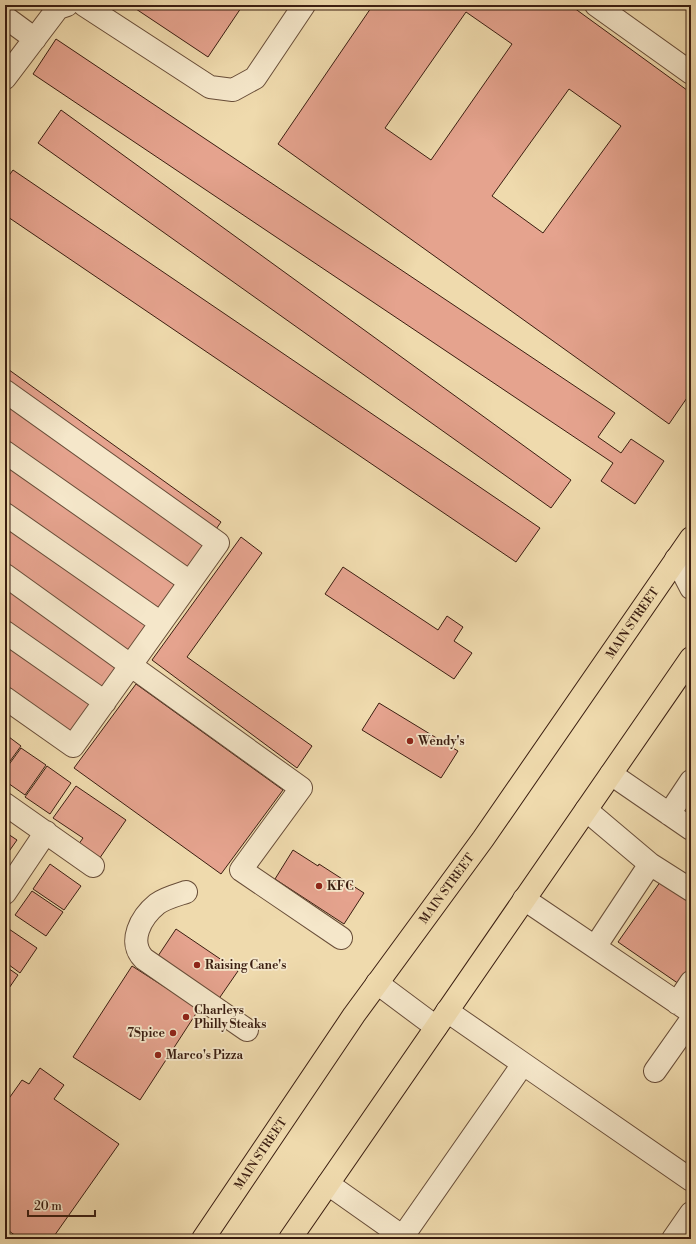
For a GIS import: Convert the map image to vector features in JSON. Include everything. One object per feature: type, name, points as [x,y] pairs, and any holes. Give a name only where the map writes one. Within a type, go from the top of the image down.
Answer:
[{"type":"main road","name":"MAIN STREET","points":[[203,1239],[377,983],[483,839],[691,538]]},
{"type":"main road","points":[[290,1239],[691,658]]},
{"type":"street","points":[[5,78],[58,8],[67,5]]},
{"type":"street","points":[[84,5],[210,87],[233,90],[255,78],[304,5]]},
{"type":"street","points":[[596,5],[691,73]]},
{"type":"street","points":[[5,17],[34,39]]},
{"type":"street","points":[[5,391],[218,542],[73,746],[5,698]]},
{"type":"street","points":[[5,452],[190,582]]},
{"type":"street","points":[[5,514],[161,623]]},
{"type":"street","points":[[676,559],[691,588]]},
{"type":"street","points":[[5,575],[131,664],[301,788],[241,870],[341,938]]},
{"type":"street","points":[[5,632],[105,702]]},
{"type":"street","points":[[611,774],[691,829]]},
{"type":"street","points":[[669,814],[691,781]]},
{"type":"street","points":[[5,804],[93,866]]},
{"type":"street","points":[[586,810],[650,864],[691,890]]},
{"type":"street","points":[[5,893],[46,832]]},
{"type":"street","points":[[595,947],[650,864]]},
{"type":"street","points":[[186,892],[164,900],[152,908],[136,934],[138,951],[144,959],[246,1030]]},
{"type":"street","points":[[524,899],[684,1007],[691,982]]},
{"type":"street","points":[[377,983],[523,1064],[691,1180]]},
{"type":"street","points":[[655,1072],[691,1020]]},
{"type":"street","points":[[328,1184],[404,1238],[523,1064]]},
{"type":"street","points":[[674,1239],[691,1213]]},
{"type":"building","points":[[130,5],[243,5],[208,57]]},
{"type":"building","points":[[373,5],[570,5],[691,93],[691,392],[669,424],[278,144]],"holes":[[[466,12],[512,44],[431,160],[385,128]],[[569,89],[621,126],[543,233],[492,196]]]},
{"type":"building","points":[[56,39],[615,413],[598,437],[621,453],[631,439],[664,461],[635,504],[601,481],[613,463],[33,74]]},
{"type":"building","points":[[61,110],[571,480],[551,508],[38,143]]},
{"type":"building","points":[[13,170],[540,528],[516,562],[5,215],[5,181]]},
{"type":"building","points":[[5,367],[221,522],[214,532],[5,383]]},
{"type":"building","points":[[5,402],[209,548],[190,575],[5,443]]},
{"type":"building","points":[[5,462],[175,585],[156,611],[5,502]]},
{"type":"building","points":[[5,523],[147,624],[128,650],[5,562]]},
{"type":"building","points":[[241,537],[262,553],[187,657],[312,746],[297,768],[152,660]]},
{"type":"building","points":[[343,567],[438,630],[447,616],[463,627],[454,641],[472,653],[454,679],[325,594]]},
{"type":"building","points":[[5,584],[119,665],[99,691],[5,624]]},
{"type":"building","points":[[5,643],[91,705],[71,733],[5,686]]},
{"type":"building","points":[[136,684],[283,790],[221,874],[74,768]]},
{"type":"building","name":"Wendy's","points":[[379,703],[458,751],[441,778],[362,730]]},
{"type":"building","points":[[5,734],[21,746],[5,768]]},
{"type":"building","points":[[21,748],[46,765],[25,795],[5,781],[5,770]]},
{"type":"building","points":[[47,766],[71,783],[50,814],[25,797]]},
{"type":"building","points":[[76,786],[126,820],[97,862],[76,848],[83,838],[53,818]]},
{"type":"building","points":[[5,832],[17,840],[5,857]]},
{"type":"building","name":"KFC","points":[[293,850],[318,866],[319,864],[364,893],[344,924],[275,879]]},
{"type":"building","points":[[50,864],[81,886],[64,910],[33,889]]},
{"type":"building","points":[[663,878],[691,897],[691,966],[679,984],[618,942]]},
{"type":"building","points":[[32,891],[63,912],[46,936],[15,915]]},
{"type":"building","points":[[6,927],[37,948],[20,973],[5,962]]},
{"type":"building","name":"Raising Cane's","points":[[176,929],[238,971],[218,1000],[156,959]]},
{"type":"building","points":[[5,966],[18,975],[5,994]]},
{"type":"building","points":[[132,966],[199,1009],[140,1100],[73,1057]]},
{"type":"building","points":[[40,1068],[64,1085],[54,1099],[119,1144],[52,1239],[20,1239],[5,1228],[5,1104],[22,1080],[29,1084]]},
{"type":"place","name":"Wendy's","points":[[410,741]]},
{"type":"place","name":"KFC","points":[[319,886]]},
{"type":"place","name":"Raising Cane's","points":[[197,965]]},
{"type":"place","name":"Charleys Philly Steaks","points":[[186,1017]]},
{"type":"place","name":"7Spice","points":[[173,1033]]},
{"type":"place","name":"Marco's Pizza","points":[[158,1055]]}]
